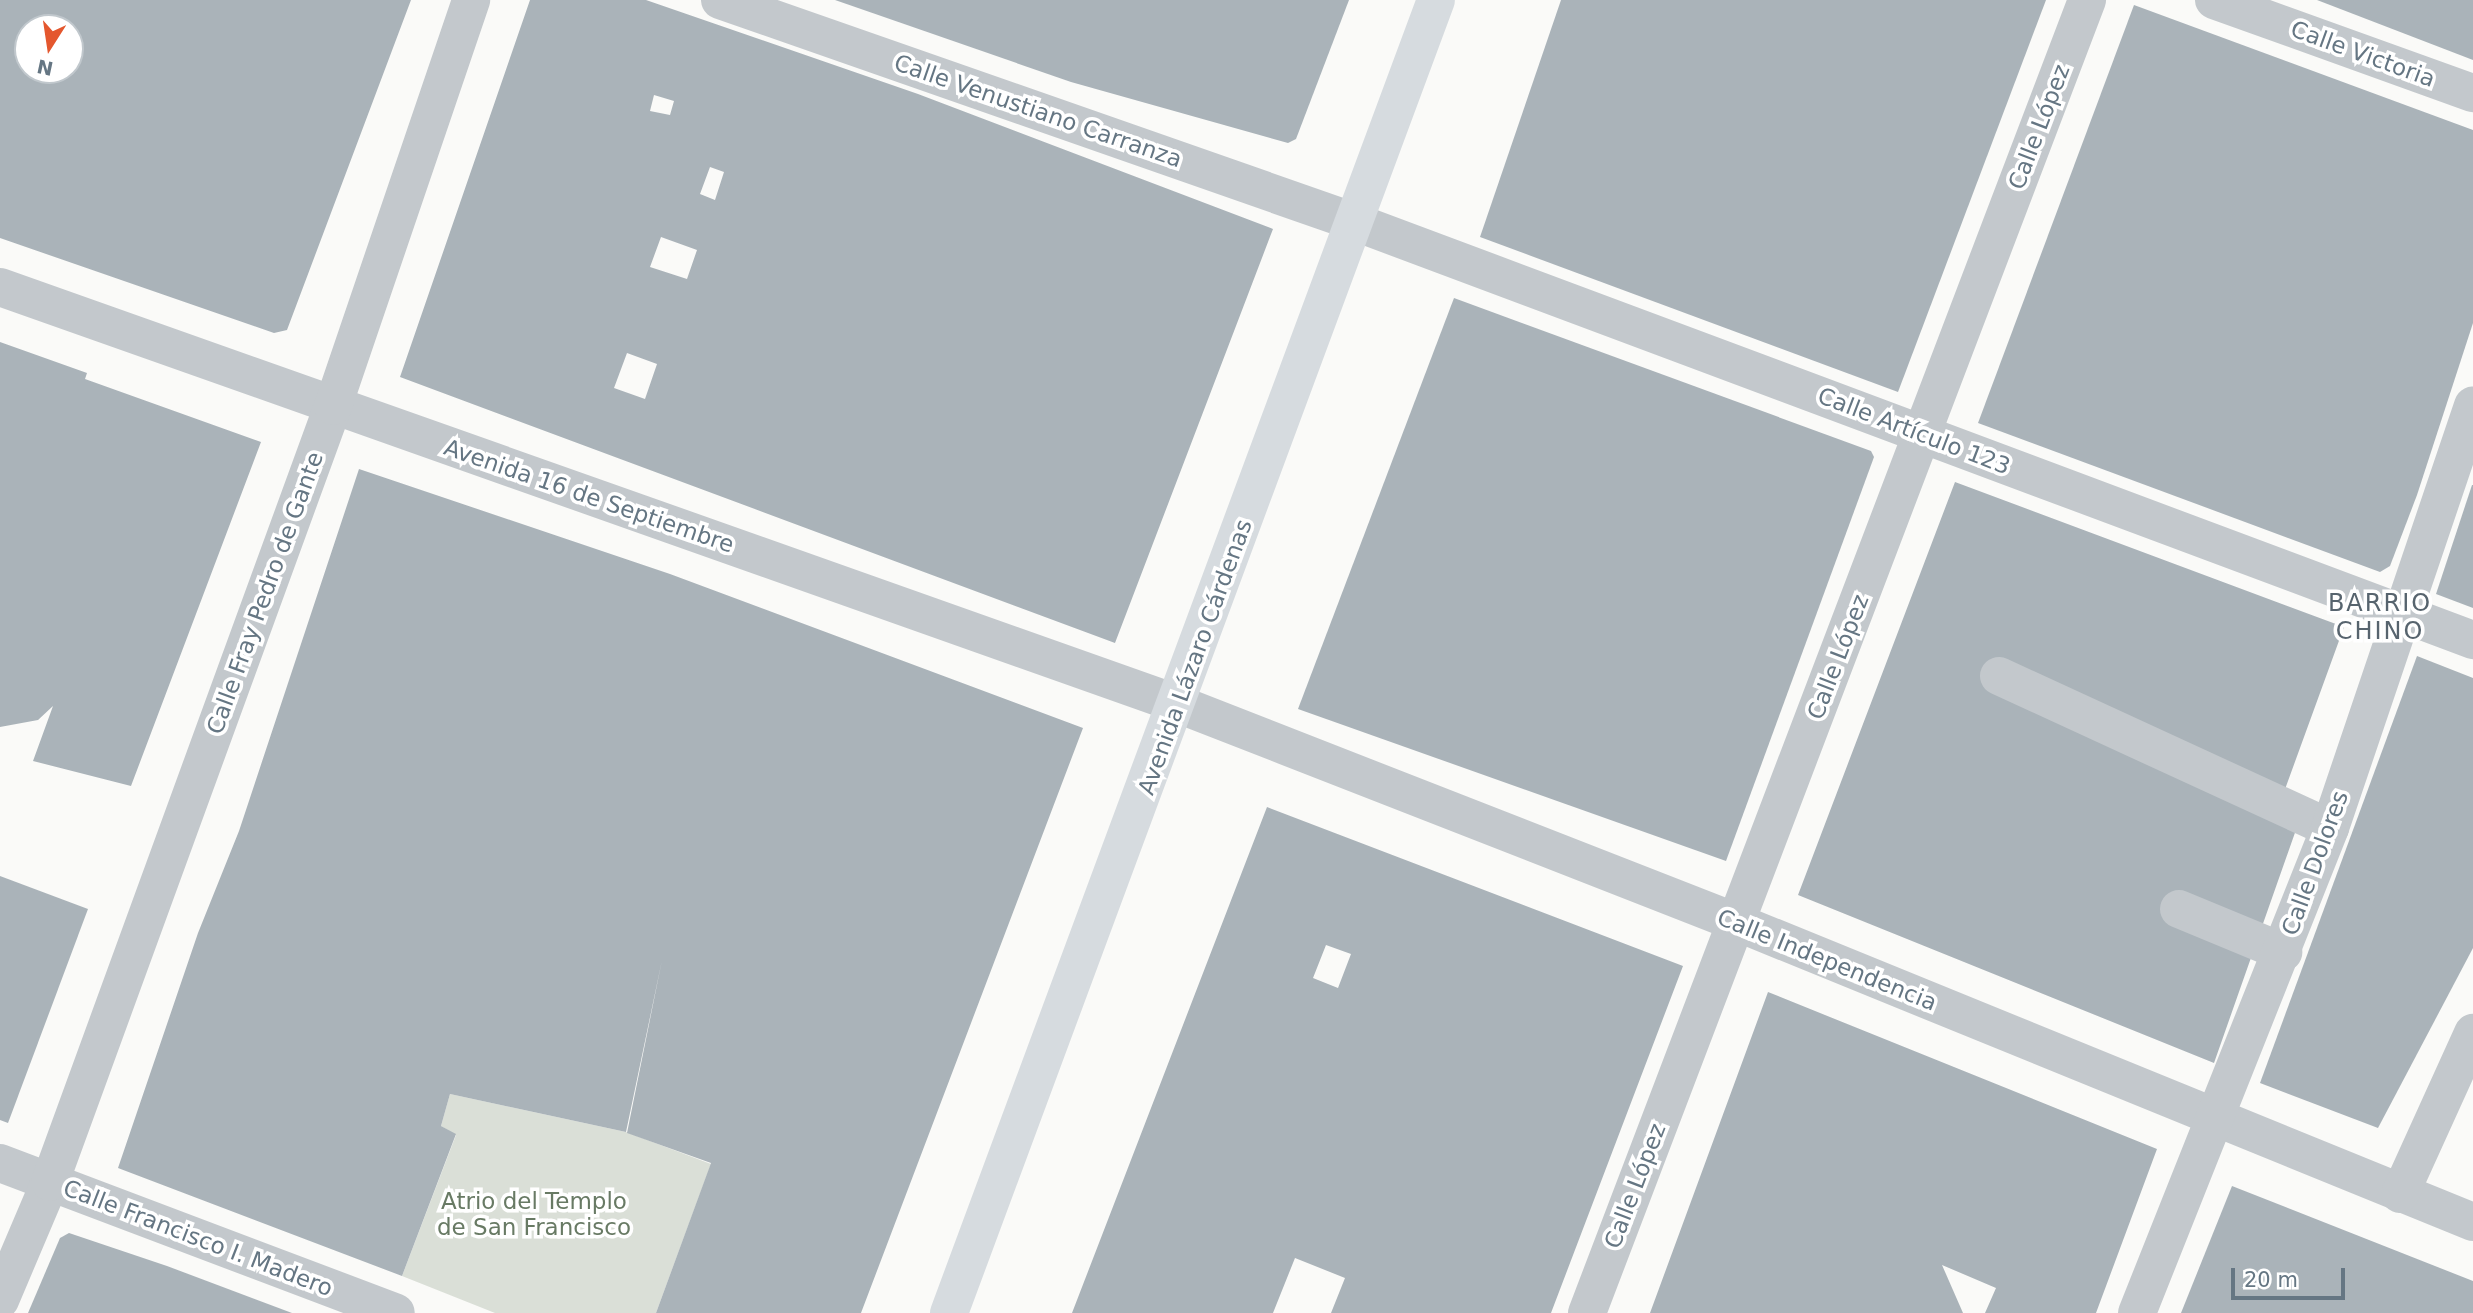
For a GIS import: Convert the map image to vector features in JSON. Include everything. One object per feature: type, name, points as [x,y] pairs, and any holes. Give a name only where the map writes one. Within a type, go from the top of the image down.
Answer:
[{"type":"main road","name":"Avenida Lázaro Cárdenas","points":[[949,1313],[1178,704],[1436,0]]},
{"type":"street","name":"Calle Fray Pedro de Gante","points":[[0,1300],[50,1182],[333,406],[471,0]]},
{"type":"street","name":"Calle Venustiano Carranza","points":[[720,0],[1355,222]]},
{"type":"street","name":"Calle López","points":[[1587,1313],[2087,0]]},
{"type":"street","name":"Calle Victoria","points":[[2214,0],[2256,7],[2473,93]]},
{"type":"street","name":"Calle Artículo 123","points":[[1355,222],[2473,640]]},
{"type":"street","name":"Avenida 16 de Septiembre","points":[[0,288],[1178,704]]},
{"type":"street","name":"Calle Dolores","points":[[2137,1313],[2211,1118],[2283,952],[2330,828],[2473,405]]},
{"type":"street","points":[[1999,676],[2330,828]]},
{"type":"street","name":"Calle Independencia","points":[[1178,704],[1736,922],[2211,1118],[2473,1222]]},
{"type":"street","points":[[2179,909],[2283,952]]},
{"type":"street","points":[[2400,1194],[2473,1033]]},
{"type":"street","name":"Calle Francisco I. Madero","points":[[0,1163],[396,1313]]},
{"type":"green space","name":"Atrio del Templo de San Francisco","points":[[450,1094],[626,1132],[711,1164],[656,1313],[495,1313],[402,1276],[456,1135],[441,1126]]},
{"type":"building","points":[[0,0],[411,0],[287,330],[274,333],[0,238]]},
{"type":"building","points":[[530,0],[646,0],[918,94],[1273,229],[1115,643],[400,377]],"holes":[[[654,95],[674,101],[670,115],[650,111]],[[710,167],[724,172],[715,200],[700,194]],[[661,237],[697,250],[687,279],[650,267]],[[627,353],[657,364],[645,399],[614,388]]]},
{"type":"building","points":[[835,0],[1349,0],[1296,139],[1288,143],[1071,82]]},
{"type":"building","points":[[1561,0],[2046,0],[1898,392],[1480,237]]},
{"type":"building","points":[[2317,0],[2473,0],[2473,60]]},
{"type":"building","points":[[2134,5],[2473,130],[2473,323],[2417,495],[2390,566],[2380,572],[1978,423]]},
{"type":"building","points":[[1454,298],[1871,451],[1874,457],[1726,861],[1298,709]]},
{"type":"building","points":[[0,342],[87,373],[85,379],[261,442],[131,786],[33,761],[53,706],[38,720],[0,727]]},
{"type":"building","points":[[359,469],[670,574],[1083,728],[861,1313],[656,1313],[711,1163],[627,1133],[662,960],[626,1132],[450,1094],[441,1126],[456,1134],[402,1276],[118,1168],[198,933],[239,831]]},
{"type":"building","points":[[1955,482],[2344,627],[2284,792],[2297,827],[2214,1063],[1798,895]]},
{"type":"building","points":[[2473,485],[2473,608],[2436,594]]},
{"type":"building","points":[[2417,656],[2473,678],[2473,948],[2378,1128],[2260,1083]]},
{"type":"building","points":[[1267,807],[1683,966],[1551,1313],[1331,1313],[1345,1278],[1295,1258],[1273,1313],[1072,1313]],"holes":[[[1326,945],[1351,954],[1338,988],[1313,978]]]},
{"type":"building","points":[[0,876],[88,909],[8,1123],[0,1120]]},
{"type":"building","points":[[1768,992],[2157,1149],[2096,1313],[1985,1313],[1996,1288],[1942,1265],[1963,1313],[1650,1313]]},
{"type":"building","points":[[2232,1186],[2473,1281],[2473,1313],[2181,1313]]},
{"type":"building","points":[[69,1233],[292,1313],[28,1313],[60,1238]]},
{"type":"district","name":"BARRIO CHINO","points":[[2380,618]]}]
